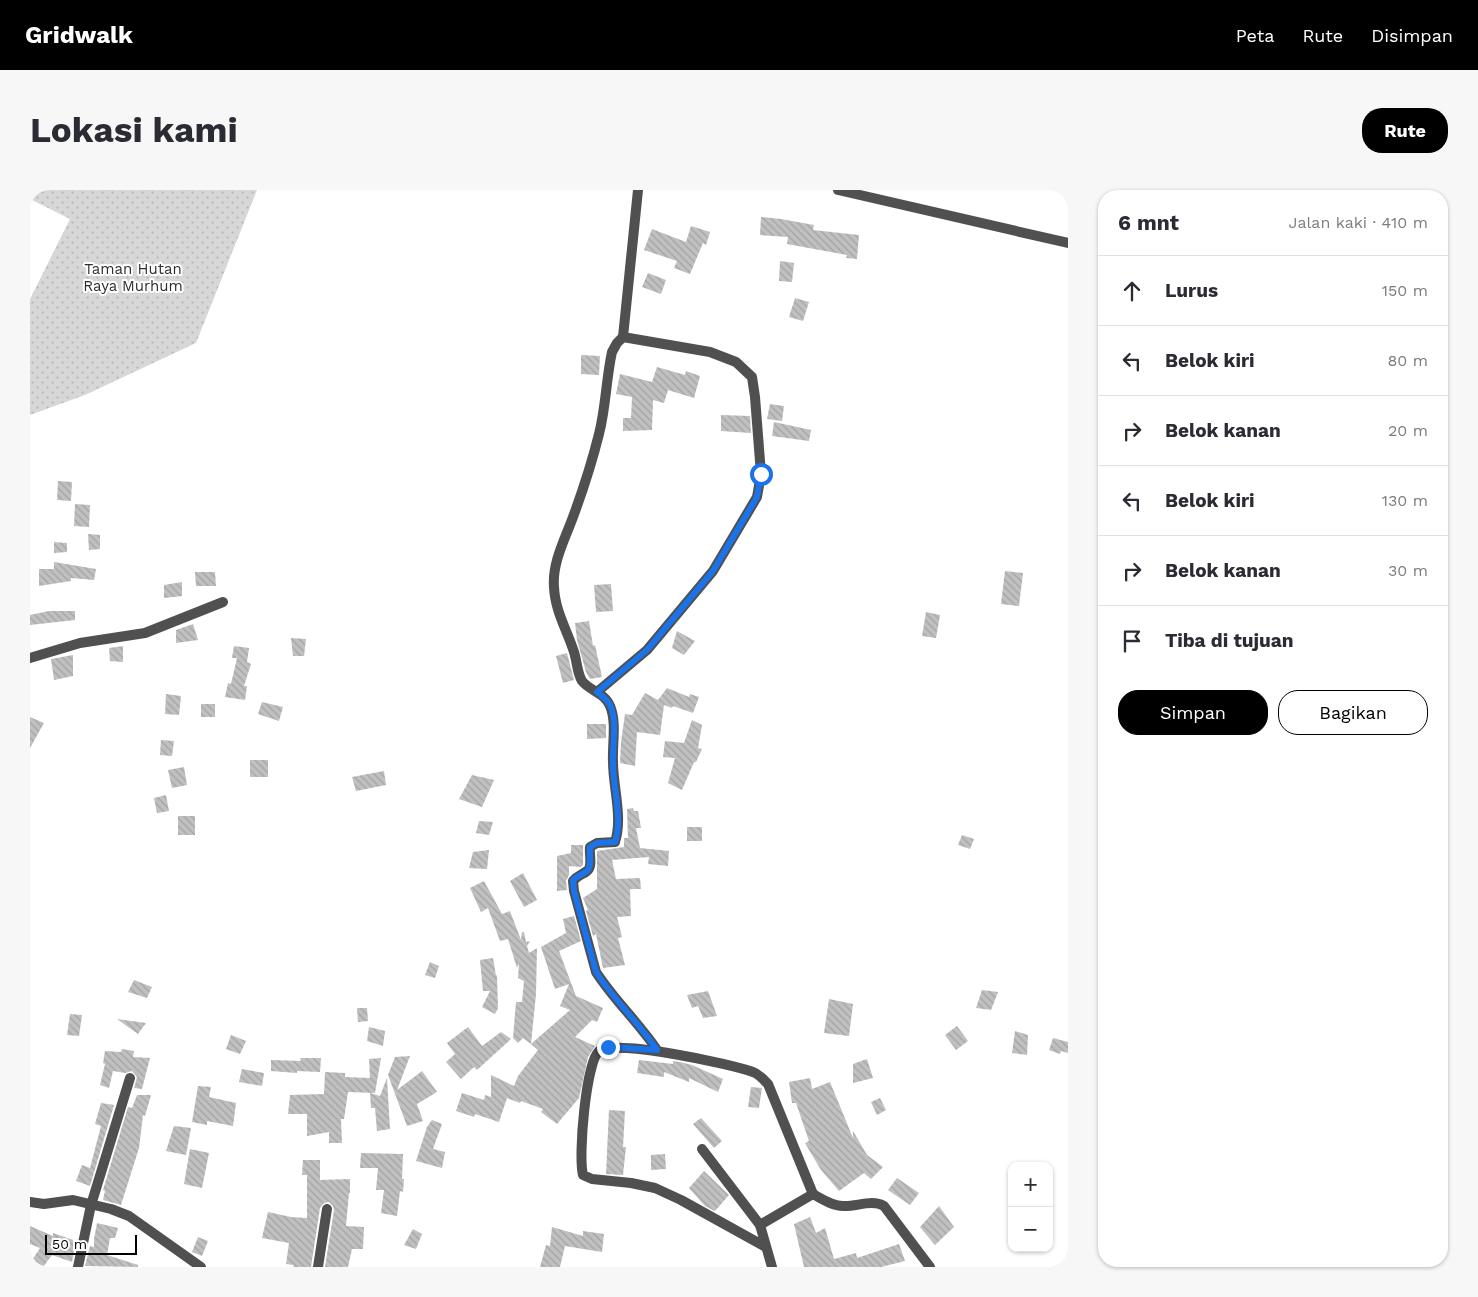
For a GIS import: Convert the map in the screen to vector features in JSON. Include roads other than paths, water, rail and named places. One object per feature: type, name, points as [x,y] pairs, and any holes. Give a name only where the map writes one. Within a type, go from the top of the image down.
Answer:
[{"type":"street","points":[[638,190],[623,337],[612,352],[600,433],[573,517],[560,550],[554,587],[564,630],[574,651],[580,677],[584,683],[605,698],[610,705],[613,715],[613,764],[617,812],[615,842],[597,843],[590,847],[590,867],[573,880],[574,891],[596,972],[657,1050]]},
{"type":"street","points":[[838,190],[1068,243]]},
{"type":"street","points":[[597,692],[647,650],[713,571],[757,497],[761,474],[752,377],[736,362],[710,352],[623,337]]},
{"type":"street","points":[[30,658],[80,643],[145,633],[223,602]]},
{"type":"street","points":[[766,1247],[681,1200],[655,1188],[631,1183],[592,1179],[583,1174],[581,1164],[582,1131],[590,1074],[596,1054],[608,1047],[657,1050],[755,1072],[768,1084],[813,1194],[828,1202],[842,1206],[876,1203],[884,1206],[930,1267]]},
{"type":"street","points":[[78,1267],[91,1205],[130,1078]]},
{"type":"street","points":[[702,1148],[760,1224],[772,1267]]},
{"type":"street","points":[[760,1224],[813,1194]]},
{"type":"street","points":[[30,1202],[44,1204],[73,1200],[129,1216],[201,1267]]},
{"type":"street","points":[[318,1267],[327,1209]]},
{"type":"park label","name":"Taman Hutan Raya Murhum","points":[[133,278]]}]
